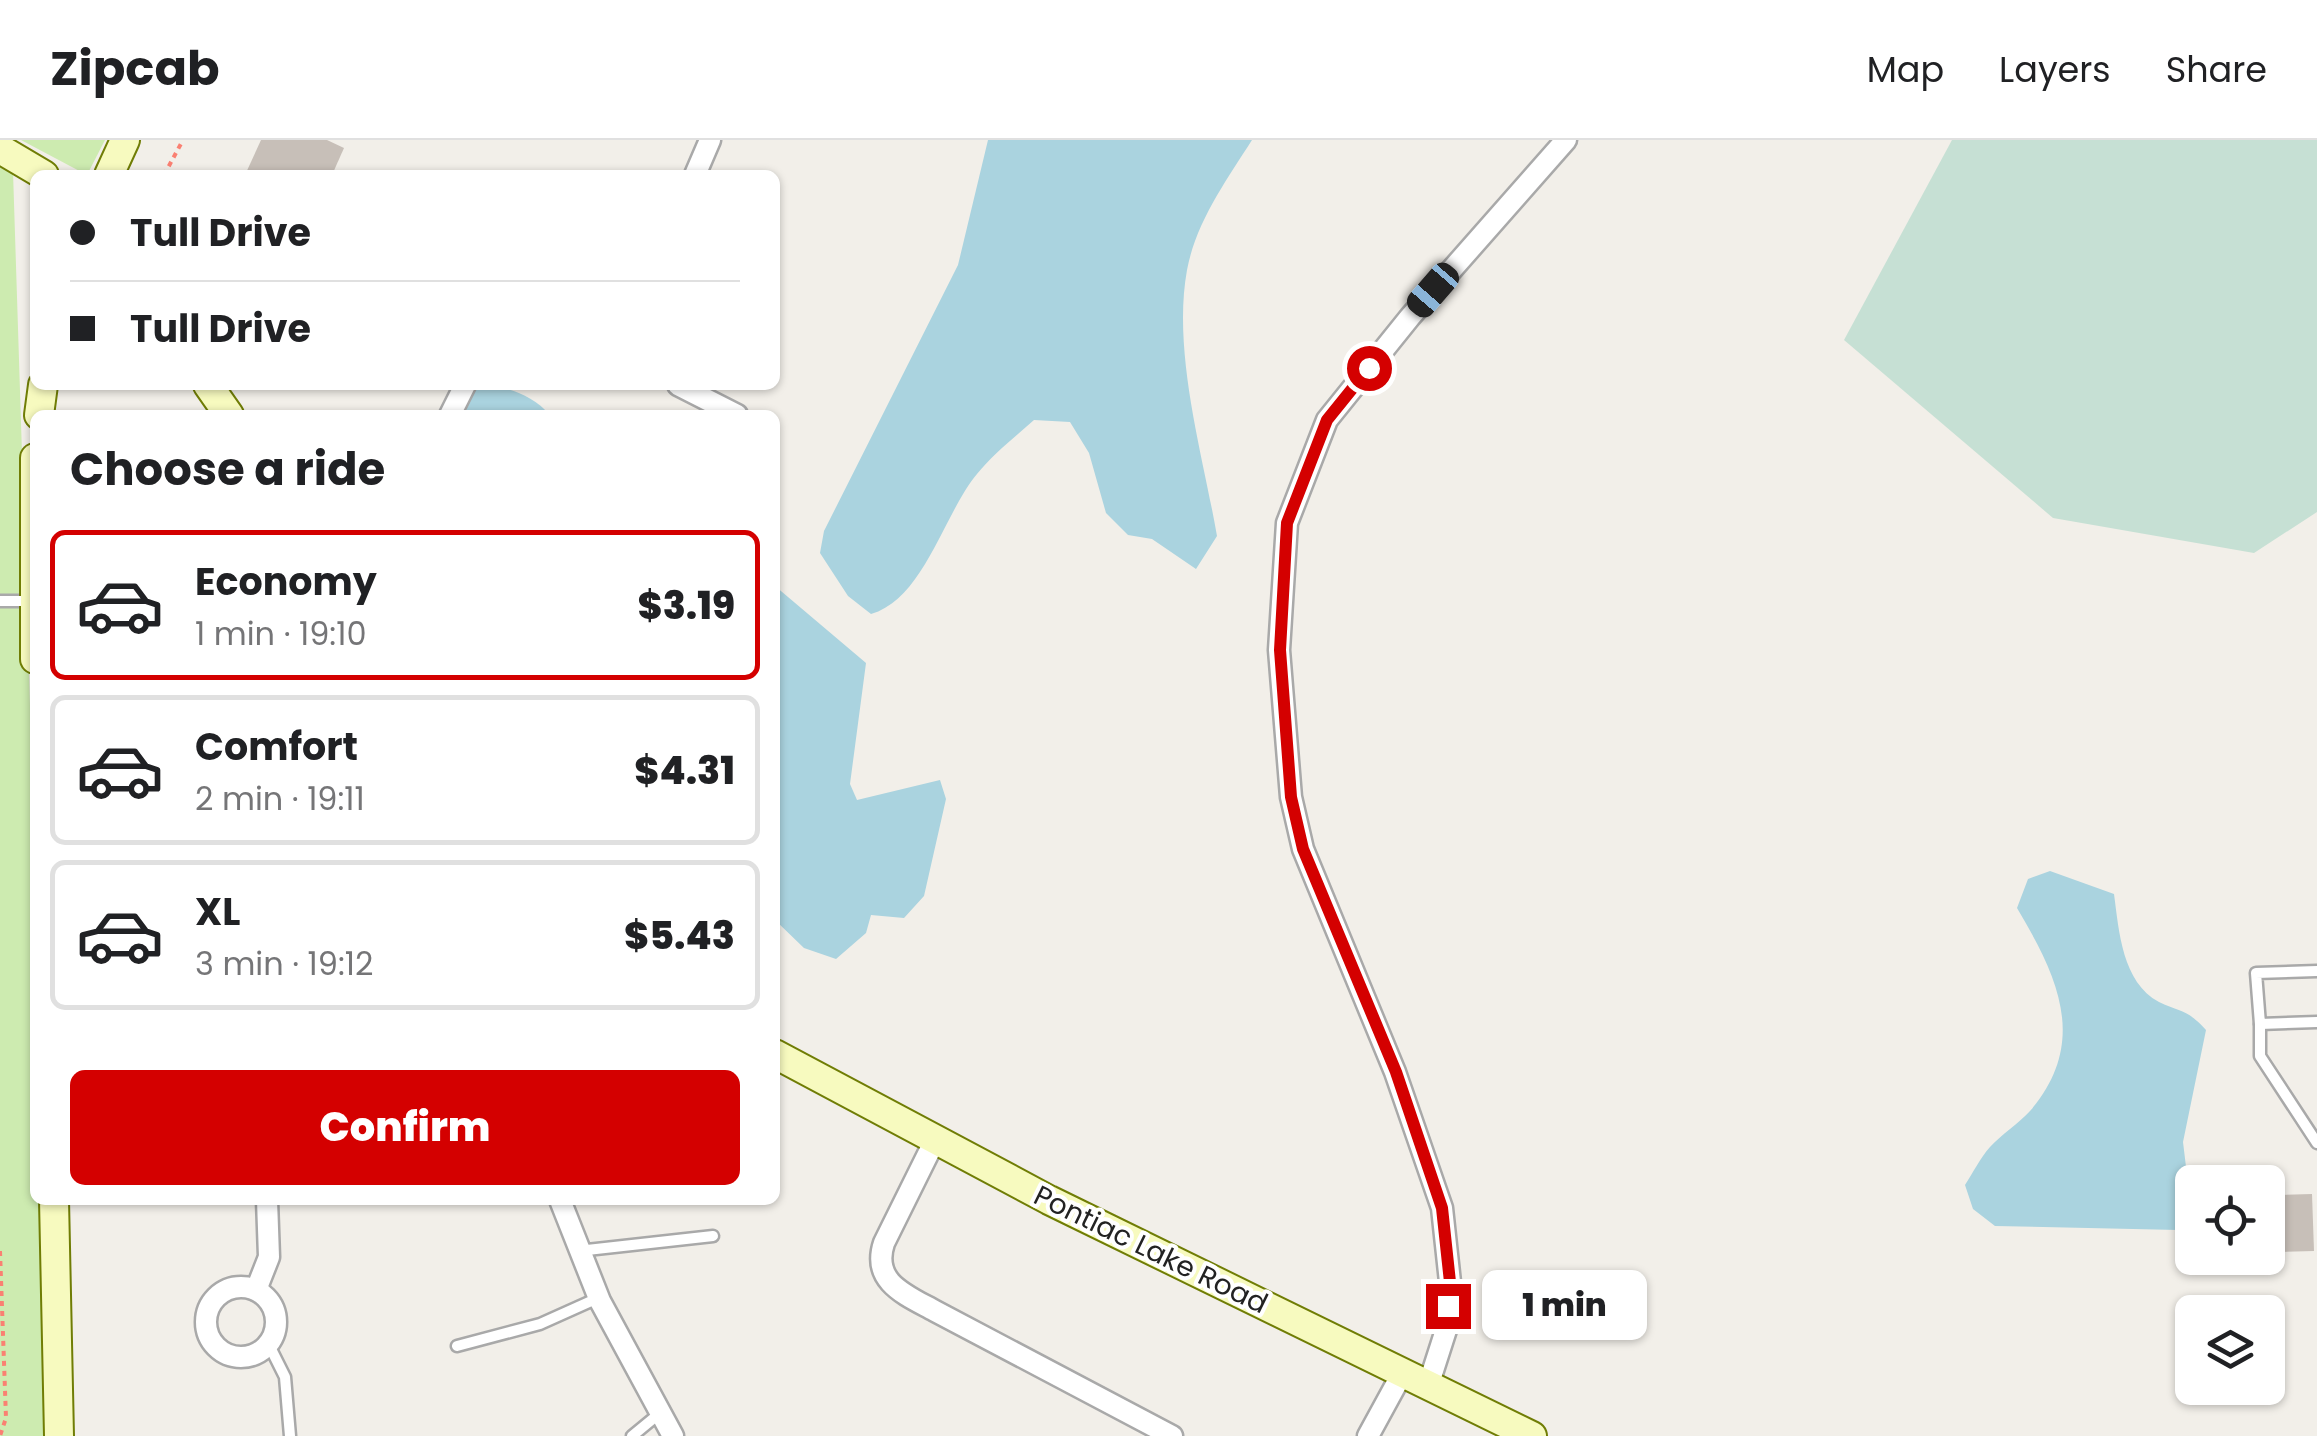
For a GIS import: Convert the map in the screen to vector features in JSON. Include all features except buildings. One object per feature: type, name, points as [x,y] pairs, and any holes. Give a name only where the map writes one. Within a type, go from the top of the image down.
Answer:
[{"type":"street","points":[[110,170],[125,140]]},
{"type":"street","points":[[697,170],[710,140]]},
{"type":"street","points":[[1368,1436],[1416,1377],[1446,1330],[1450,1282],[1442,1208],[1396,1072],[1303,849],[1291,797],[1280,650],[1287,523],[1327,420],[1410,317],[1566,140]]},
{"type":"street","points":[[0,149],[36,170]]},
{"type":"street","points":[[688,390],[727,410]]},
{"type":"street","name":"Pontiac Lake Road","points":[[780,1057],[935,1140],[1532,1436]]},
{"type":"street","points":[[935,1140],[884,1243],[878,1261],[882,1275],[935,1312],[1172,1436]]},
{"type":"street","points":[[54,1205],[59,1436]]},
{"type":"street","points":[[256,1290],[269,1257],[266,1205]]},
{"type":"street","points":[[562,1205],[598,1298],[673,1436]]},
{"type":"street","points":[[235,1287],[256,1290],[275,1310],[275,1334],[269,1344],[248,1357],[224,1353],[208,1334],[206,1322],[214,1300],[235,1287]]},
{"type":"lane","points":[[0,601],[30,601]]},
{"type":"lane","points":[[2317,971],[2256,974],[2260,1056],[2317,1143]]},
{"type":"lane","points":[[2260,1024],[2317,1022]]},
{"type":"lane","points":[[578,1251],[713,1236]]},
{"type":"lane","points":[[457,1346],[540,1324],[598,1298]]},
{"type":"lane","points":[[269,1344],[285,1377],[290,1436]]},
{"type":"lane","points":[[632,1436],[660,1413]]},
{"type":"path","points":[[167,170],[183,140]]},
{"type":"path","points":[[0,1251],[6,1400],[0,1436]]},
{"type":"green space","points":[[0,140],[12,140],[30,705],[30,1205],[46,1205],[54,1436],[0,1436]]},
{"type":"green space","points":[[21,140],[105,140],[90,170],[78,170]]},
{"type":"green space","points":[[1952,140],[2317,140],[2317,512],[2254,553],[2053,518],[1844,340]]},
{"type":"water","points":[[988,140],[1252,140],[1197,235],[1183,302],[1186,369],[1217,536],[1196,569],[1152,539],[1128,535],[1106,513],[1089,453],[1070,422],[1034,420],[977,474],[932,553],[905,591],[871,614],[848,596],[820,553],[824,531],[958,265]]},
{"type":"water","points":[[470,390],[510,390],[544,410],[466,410],[464,405]]},
{"type":"water","points":[[780,590],[866,663],[850,784],[857,800],[940,780],[946,799],[924,896],[904,918],[871,915],[866,933],[836,959],[804,948],[780,925]]},
{"type":"water","points":[[2050,871],[2114,894],[2124,954],[2137,982],[2159,1002],[2189,1015],[2206,1030],[2183,1142],[2186,1165],[2175,1165],[2175,1230],[1995,1226],[1973,1209],[1965,1185],[1990,1147],[2030,1111],[2059,1060],[2063,1035],[2055,984],[2017,908],[2028,879]]},
{"type":"route","points":[[1369,368],[1327,420],[1287,523],[1280,650],[1291,797],[1303,849],[1396,1072],[1442,1208],[1450,1282],[1448,1306]]}]
